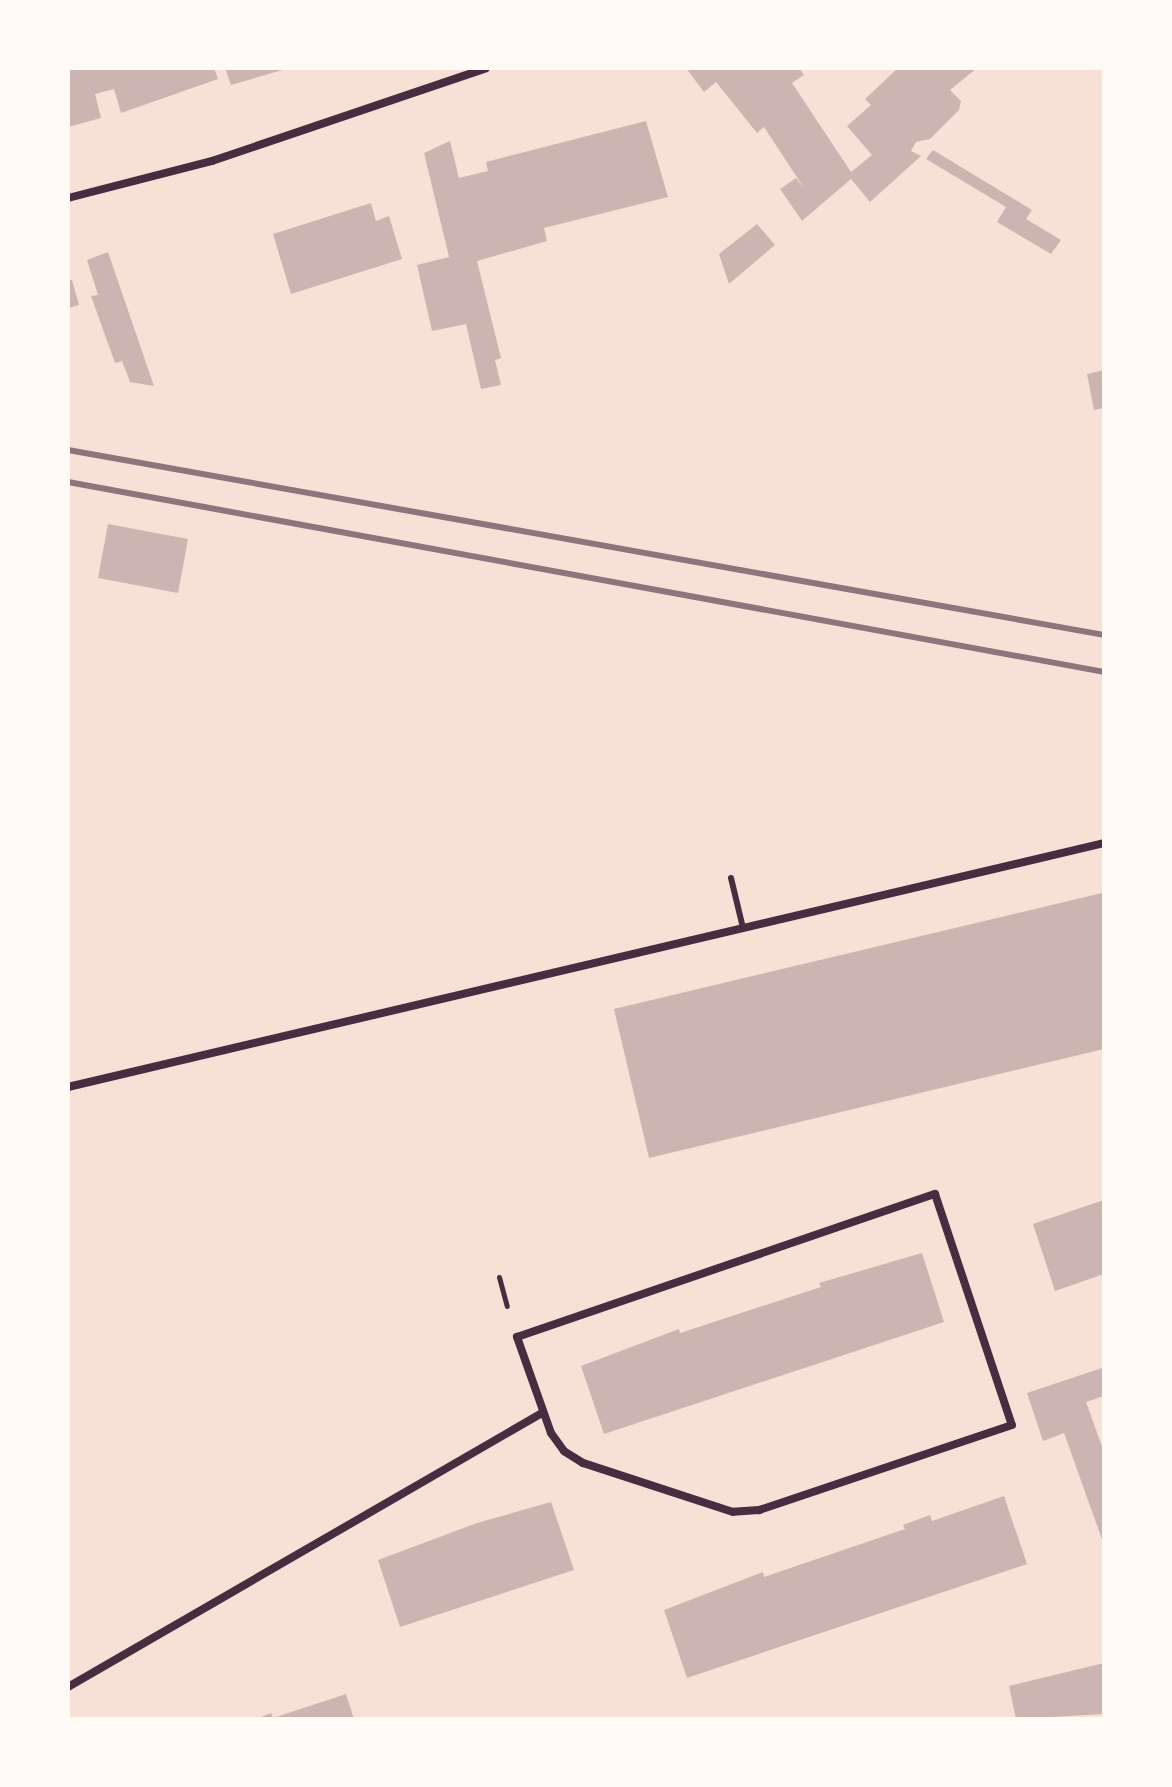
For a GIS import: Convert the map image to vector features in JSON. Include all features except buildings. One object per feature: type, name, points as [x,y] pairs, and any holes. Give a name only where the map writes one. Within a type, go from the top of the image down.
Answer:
[{"type":"street","points":[[68,198],[224,157],[486,68]]},
{"type":"street","points":[[68,1087],[1104,843]]},
{"type":"street","points":[[935,1194],[1012,1425],[759,1510],[733,1512],[583,1463],[564,1451],[542,1413],[517,1337],[935,1194]]},
{"type":"street","points":[[68,1687],[542,1413]]},
{"type":"lane","points":[[731,878],[743,928]]},
{"type":"railway","points":[[68,450],[1104,635]]},
{"type":"railway","points":[[68,482],[1104,672]]}]
